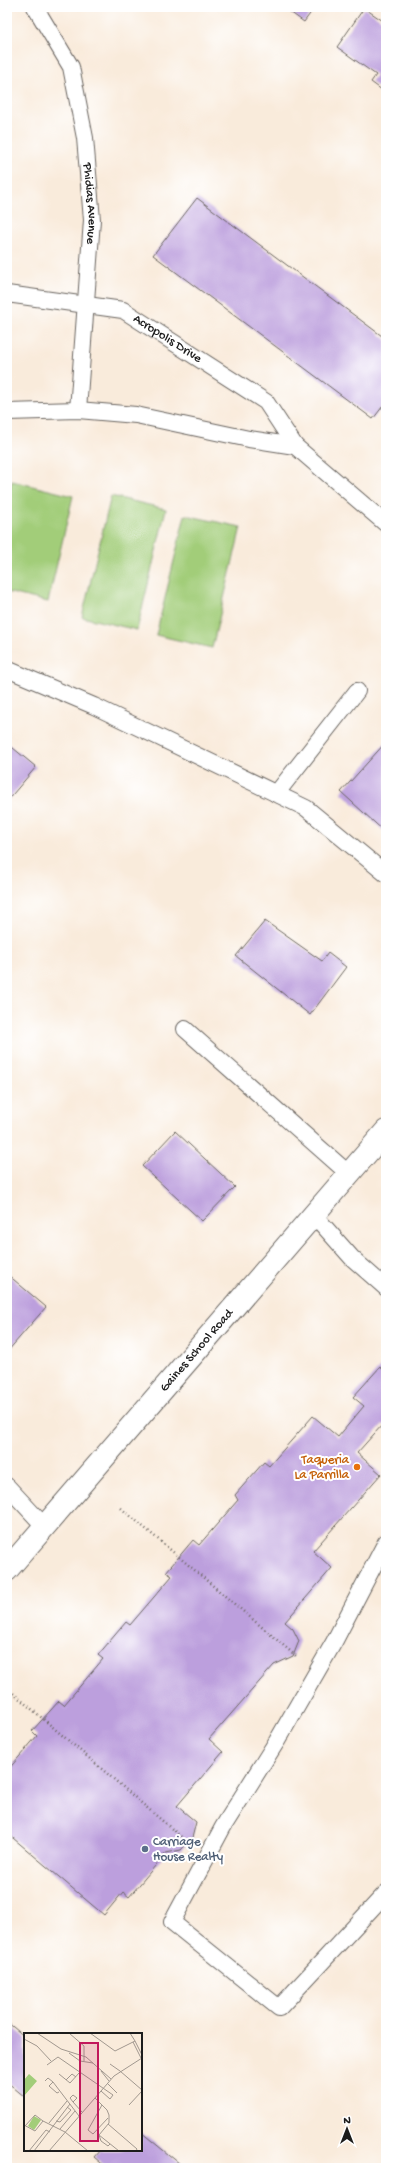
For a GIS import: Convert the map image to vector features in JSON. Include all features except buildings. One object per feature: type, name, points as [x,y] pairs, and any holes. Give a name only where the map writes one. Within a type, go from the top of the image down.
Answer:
[{"type":"main road","name":"Gaines School Road","points":[[7,1570],[386,1131]]},
{"type":"lane","name":"Phidias Avenue","points":[[35,7],[70,67],[86,138],[92,220],[78,410]]},
{"type":"lane","name":"Acropolis Drive","points":[[7,294],[123,310],[266,402],[295,446],[386,524]]},
{"type":"lane","points":[[7,412],[78,410],[136,415],[249,440],[295,446]]},
{"type":"lane","points":[[7,669],[94,706],[306,808],[386,874]]},
{"type":"lane","points":[[276,794],[357,691]]},
{"type":"lane","points":[[185,1029],[349,1174]]},
{"type":"lane","points":[[314,1215],[352,1258],[386,1288]]},
{"type":"lane","points":[[7,1486],[45,1527]]},
{"type":"lane","points":[[386,1542],[334,1642],[277,1741],[223,1828],[172,1922],[279,2008],[386,1893]]},
{"type":"path","points":[[121,1508],[300,1659]]},
{"type":"path","points":[[7,1688],[188,1841]]},
{"type":"green space","points":[[12,481],[73,496],[48,602],[7,592],[7,501]]},
{"type":"green space","points":[[111,496],[166,509],[137,630],[82,617]]},
{"type":"green space","points":[[185,515],[241,527],[212,648],[156,635]]},
{"type":"place","name":"Taqueria La Parrilla","points":[[357,1467]]},
{"type":"place","name":"Carriage House Realty","points":[[145,1849]]}]
